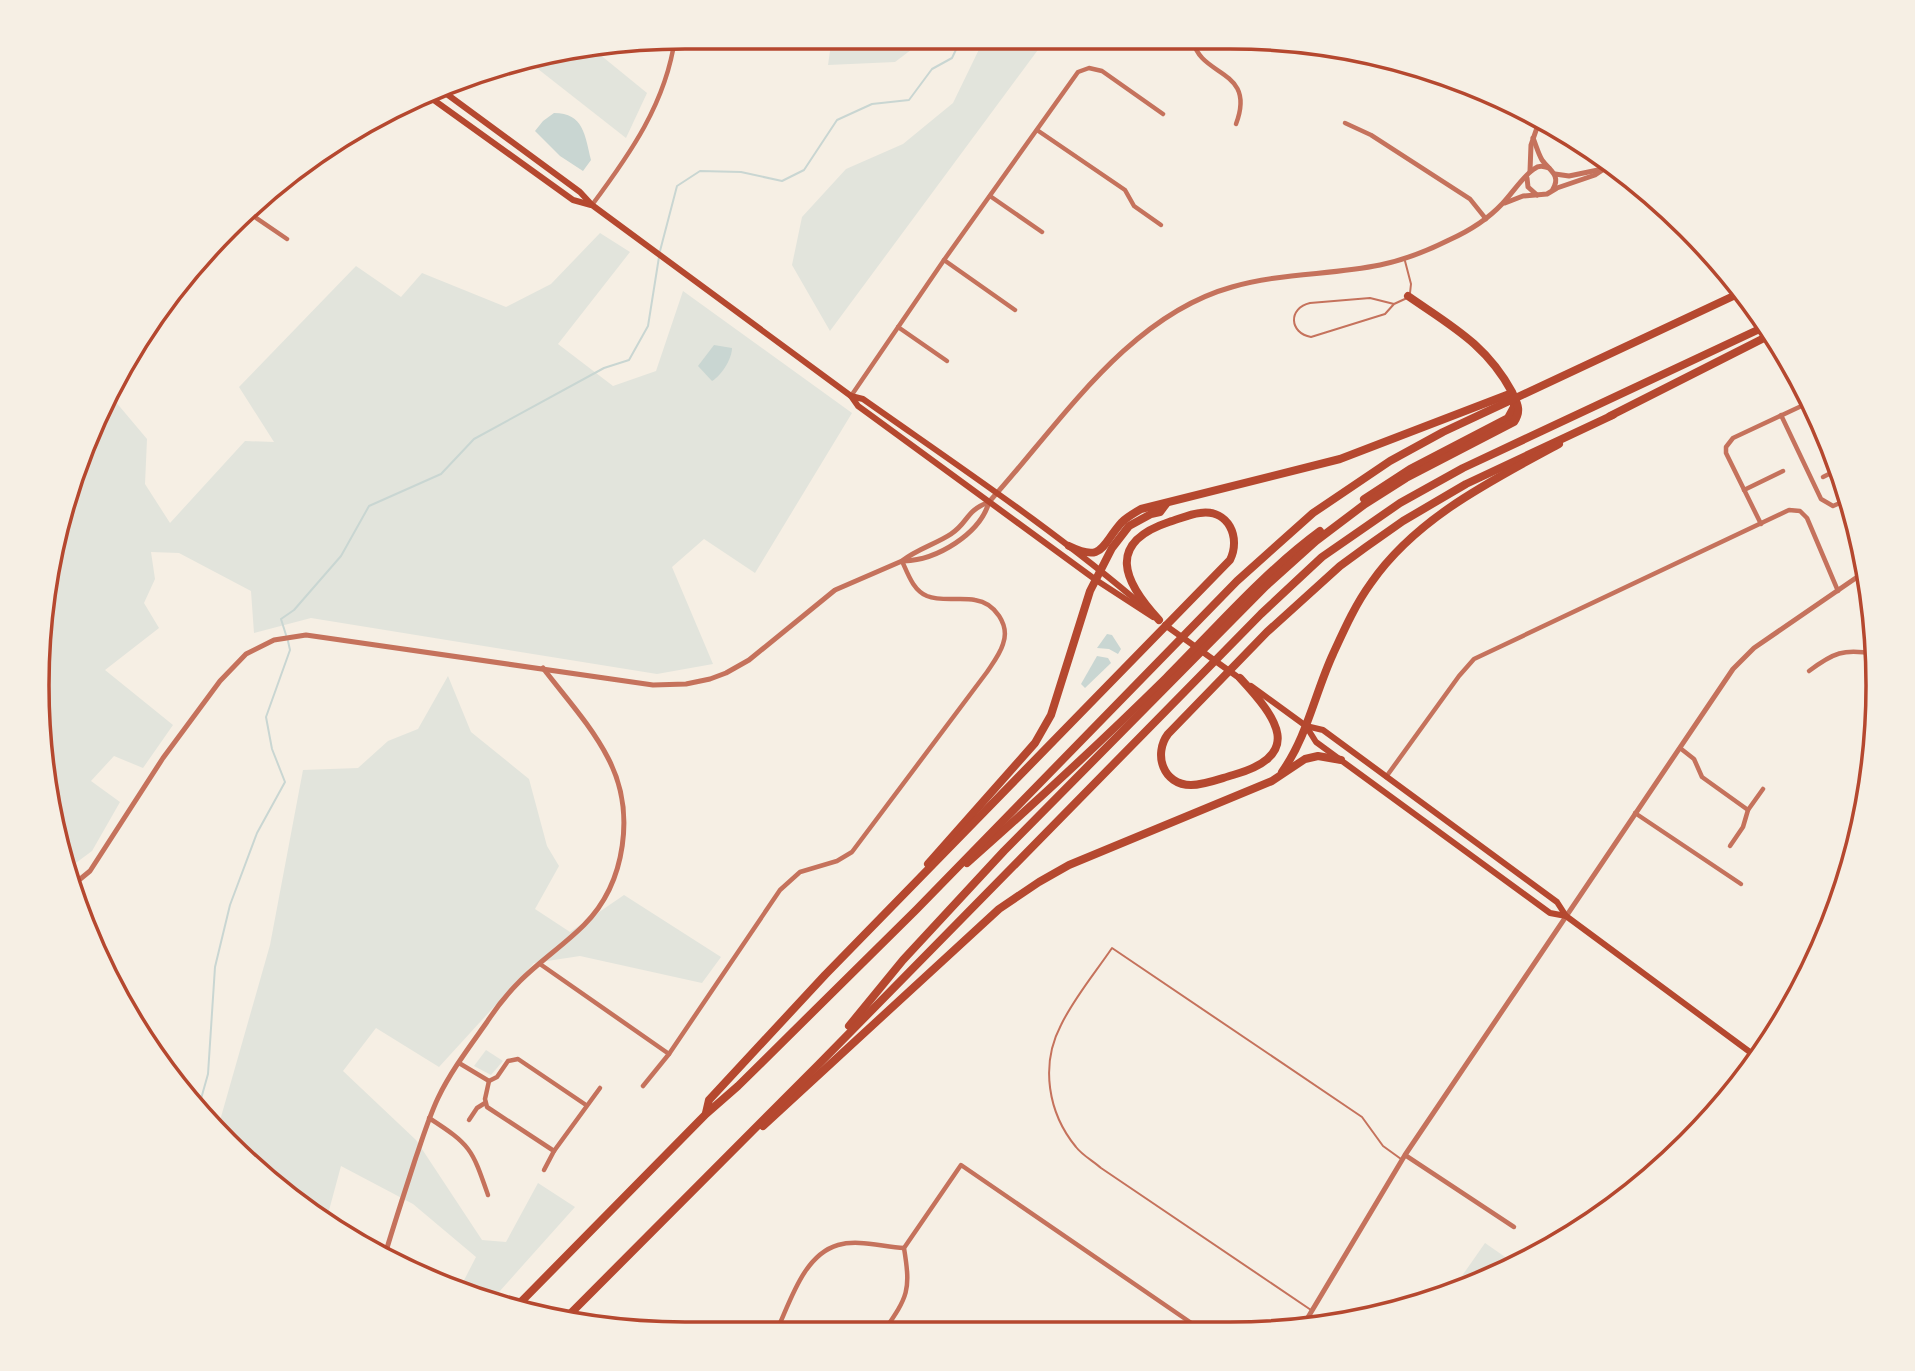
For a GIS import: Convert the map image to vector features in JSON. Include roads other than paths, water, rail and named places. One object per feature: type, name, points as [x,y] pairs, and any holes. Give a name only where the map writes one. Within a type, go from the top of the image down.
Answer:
[{"type":"highway","points":[[818,1065],[903,960],[1004,851],[1266,586],[1316,541],[1365,504],[1406,478],[1514,422],[1519,412],[1514,396],[1495,363],[1472,340],[1408,296]]},
{"type":"highway","points":[[522,1300],[706,1114],[738,1086],[916,909],[1142,675],[1295,528],[1340,493],[1408,450],[1733,296]]},
{"type":"highway","points":[[572,1312],[1261,614],[1322,557],[1400,503],[1463,468],[1758,330]]},
{"type":"highway","points":[[1240,678],[1267,708],[1275,723],[1278,737],[1272,756],[1255,769],[1199,784],[1187,785],[1174,780],[1164,770],[1160,758],[1161,745],[1168,734],[1268,632],[1340,566],[1403,521],[1465,484],[1612,415],[1763,339]]},
{"type":"highway","points":[[1069,546],[1083,552],[1096,553],[1105,547],[1124,520],[1141,509],[1340,459],[1560,376]]},
{"type":"highway","points":[[916,909],[1093,751],[1302,545],[1372,493],[1419,464],[1503,421],[1512,413],[1514,396]]},
{"type":"highway","points":[[1272,781],[1285,767],[1300,741],[1316,694],[1346,625],[1371,583],[1395,554],[1432,520],[1462,499],[1612,415]]},
{"type":"highway","points":[[863,937],[1035,743],[1052,715],[1083,612],[1096,580],[1120,535],[1138,521],[1160,512],[1166,504]]},
{"type":"highway","points":[[706,1114],[709,1100],[863,937],[1230,560],[1235,539],[1231,526],[1222,517],[1208,512],[1196,513],[1151,528],[1133,543],[1127,564],[1130,580],[1139,596],[1159,620]]},
{"type":"highway","points":[[696,1186],[980,926],[1019,895],[1076,862],[1272,781],[1305,759],[1318,756],[1341,760]]},
{"type":"main road","points":[[448,95],[580,192],[637,239],[851,396],[858,406],[1096,580],[1159,620],[1306,726],[1316,742],[1550,913],[1566,916]]},
{"type":"main road","points":[[435,101],[573,200],[593,205]]},
{"type":"main road","points":[[851,396],[863,399],[1069,546],[1159,620]]},
{"type":"main road","points":[[1306,726],[1323,730],[1557,902],[1566,916],[1750,1052]]},
{"type":"street","points":[[593,205],[637,144],[654,111],[672,49]]},
{"type":"street","points":[[1195,49],[1240,92],[1243,103],[1236,124]]},
{"type":"street","points":[[851,396],[1078,72],[1089,68],[1102,71],[1163,114]]},
{"type":"street","points":[[1345,124],[1371,135],[1470,199],[1486,219]]},
{"type":"street","points":[[1536,128],[1528,187],[1538,195]]},
{"type":"street","points":[[1037,130],[1125,190],[1134,205],[1161,225]]},
{"type":"street","points":[[1533,138],[1541,159],[1555,174],[1569,176],[1600,169]]},
{"type":"street","points":[[80,879],[90,871],[163,758],[220,681],[246,654],[282,638],[319,636],[653,685],[710,680],[749,660],[835,590],[902,561],[951,534],[975,507],[989,502],[997,494],[1129,344],[1148,328],[1178,310],[1232,286],[1404,259],[1449,240],[1486,219],[1529,173],[1539,166],[1549,168]]},
{"type":"street","points":[[1502,204],[1523,196],[1551,191],[1602,170]]},
{"type":"street","points":[[1551,191],[1556,183],[1555,174]]},
{"type":"street","points":[[990,196],[1042,232]]},
{"type":"street","points":[[255,217],[287,239]]},
{"type":"street","points":[[944,260],[1015,310]]},
{"type":"street","points":[[898,327],[947,361]]},
{"type":"street","points":[[1761,524],[1726,453],[1726,447],[1733,438],[1801,406]]},
{"type":"street","points":[[1781,415],[1821,499],[1833,506],[1839,503]]},
{"type":"street","points":[[1744,490],[1783,471]]},
{"type":"street","points":[[1823,477],[1829,474]]},
{"type":"street","points":[[902,561],[915,561],[936,553],[967,535],[985,516],[989,502]]},
{"type":"street","points":[[1386,777],[1474,659],[1789,510],[1800,511],[1807,518],[1838,591]]},
{"type":"street","points":[[643,1086],[669,1055],[780,890],[800,872],[837,861],[852,852],[987,672],[1003,645],[1004,626],[993,608],[974,599],[948,600],[927,596],[917,589],[902,561]]},
{"type":"street","points":[[1307,1318],[1403,1157],[1724,681],[1744,656],[1857,578]]},
{"type":"street","points":[[1809,671],[1830,655],[1849,650],[1865,653]]},
{"type":"street","points":[[387,1247],[438,1097],[488,1020],[519,982],[583,926],[606,899],[620,862],[623,836],[619,786],[608,757],[543,668]]},
{"type":"street","points":[[1679,747],[1694,759],[1702,777],[1748,810]]},
{"type":"street","points":[[1730,846],[1743,827],[1748,810],[1763,789]]},
{"type":"street","points":[[1635,813],[1741,884]]},
{"type":"street","points":[[540,964],[669,1055]]},
{"type":"street","points":[[469,1121],[477,1108],[485,1103],[489,1081],[496,1077],[508,1061],[518,1059],[586,1105]]},
{"type":"street","points":[[459,1063],[489,1081]]},
{"type":"street","points":[[544,1170],[554,1151],[600,1088]]},
{"type":"street","points":[[485,1103],[554,1151]]},
{"type":"street","points":[[429,1118],[459,1137],[473,1154],[488,1195]]},
{"type":"street","points":[[1403,1157],[1514,1227]]},
{"type":"street","points":[[890,1322],[905,1300],[908,1274],[904,1248],[961,1165],[1190,1322]]},
{"type":"street","points":[[781,1322],[807,1268],[823,1252],[838,1245],[858,1243],[904,1248]]},
{"type":"lane","points":[[1394,304],[1370,298],[1303,304],[1293,316],[1294,324],[1304,336],[1311,337],[1385,314],[1394,304],[1408,296],[1411,284],[1404,259]]},
{"type":"lane","points":[[1311,1311],[1101,1168],[1076,1148],[1051,1102],[1048,1076],[1053,1046],[1061,1025],[1112,948],[1362,1117],[1383,1146],[1403,1157]]},
{"type":"waterway","points":[[660,251],[677,186],[700,171],[741,172],[782,181],[804,170],[837,120],[872,104],[909,100],[932,69],[952,58],[956,49]]},
{"type":"waterway","points":[[286,635],[281,619],[294,610],[341,556],[369,506],[441,474],[474,439],[604,368],[629,360],[648,326],[659,257]]},
{"type":"waterway","points":[[201,1098],[208,1074],[215,967],[230,905],[257,833],[285,782],[272,749],[266,717],[290,650],[288,641]]}]
